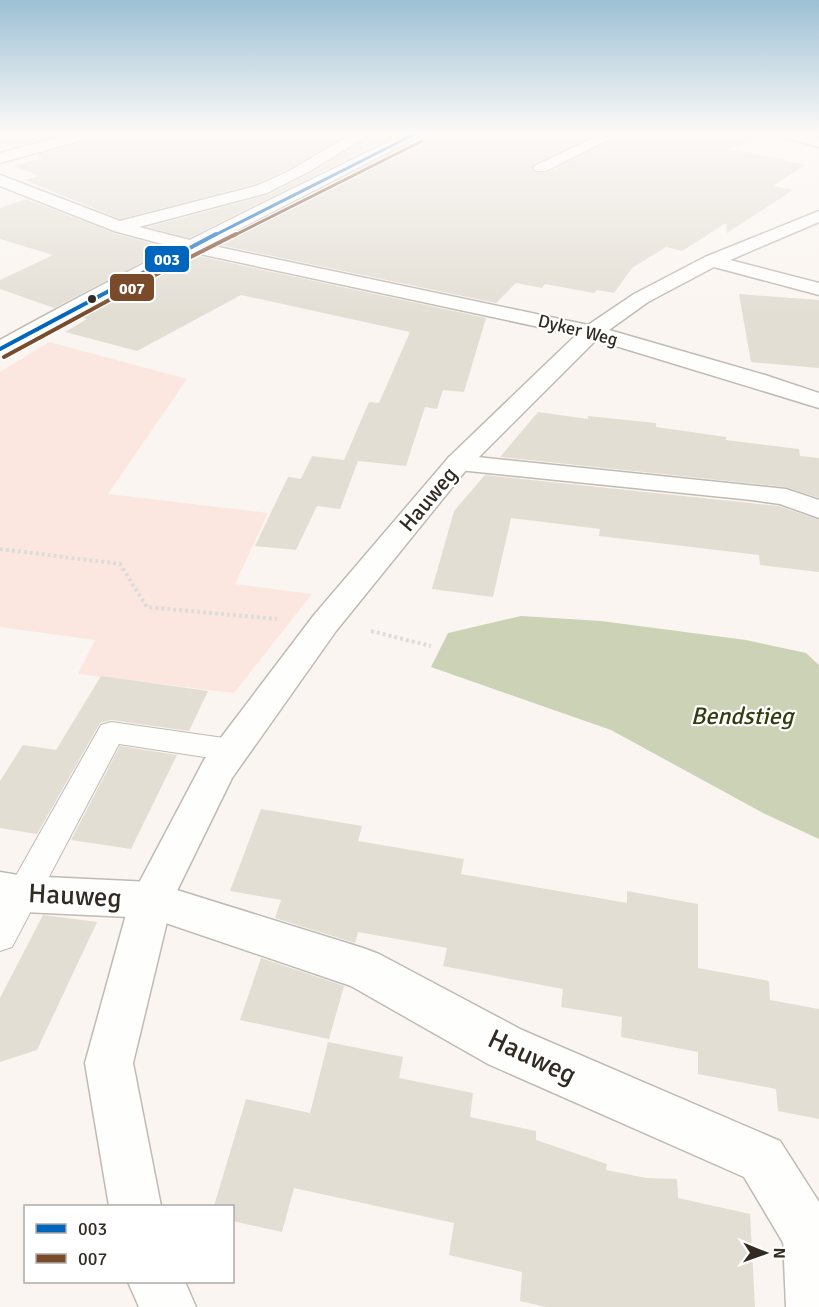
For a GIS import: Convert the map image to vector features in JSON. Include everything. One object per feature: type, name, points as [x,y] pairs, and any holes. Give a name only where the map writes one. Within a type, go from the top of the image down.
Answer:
[{"type":"street","name":"Dyker Weg","points":[[36,194],[120,227],[192,246],[592,332],[757,380],[819,402]]},
{"type":"street","points":[[120,227],[148,217],[248,194]]},
{"type":"street","points":[[0,349],[59,315],[296,194]]},
{"type":"street","points":[[185,210],[216,212],[246,219]]},
{"type":"street","name":"Hauweg","points":[[135,1205],[109,1063],[151,900],[217,770],[325,623],[458,464],[592,332],[641,298],[712,261],[819,216]]},
{"type":"street","points":[[712,261],[819,289]]},
{"type":"street","points":[[458,464],[763,493],[786,496],[819,510]]},
{"type":"street","name":"Hauweg","points":[[12,892],[151,900],[363,969],[505,1047],[762,1159],[810,1237],[814,1307]]},
{"type":"street","points":[[157,1283],[168,1307]]},
{"type":"lane","points":[[0,936],[12,892],[111,732],[231,750]]},
{"type":"path","points":[[0,549],[120,564],[147,607],[355,627],[431,646]]},
{"type":"shaded area","points":[[49,342],[187,379],[108,494],[268,513],[235,584],[312,594],[234,693],[78,674],[95,640],[0,627],[0,372]]},
{"type":"water","name":"Bendstieg","points":[[521,616],[601,621],[746,640],[806,653],[819,665],[819,839],[765,814],[611,730],[431,667],[448,633]]},
{"type":"building","points":[[59,194],[216,194],[120,219]]},
{"type":"building","points":[[277,194],[189,238],[148,227]]},
{"type":"building","points":[[311,194],[787,194],[727,233],[726,223],[682,251],[666,247],[632,268],[614,293],[597,290],[594,293],[545,284],[542,288],[516,283],[496,303],[215,244]]},
{"type":"building","points":[[26,199],[113,233],[169,248],[54,308],[0,289],[0,280],[53,255],[0,239],[0,208]]},
{"type":"building","points":[[194,255],[486,318],[464,392],[443,390],[437,409],[425,407],[406,466],[358,461],[340,509],[317,506],[296,550],[255,546],[288,477],[301,479],[312,456],[344,460],[369,402],[379,403],[410,332],[241,295],[137,351],[65,332],[87,319],[80,317]]},
{"type":"building","points":[[739,294],[819,300],[819,368],[751,362]]},
{"type":"building","points":[[538,412],[588,419],[588,416],[656,423],[656,427],[726,437],[726,440],[799,449],[800,456],[819,458],[819,498],[786,487],[500,457]]},
{"type":"building","points":[[485,475],[779,506],[819,520],[819,572],[760,565],[759,555],[599,536],[600,529],[511,518],[493,597],[432,589],[454,511]]},
{"type":"building","points":[[101,676],[208,691],[189,731],[111,720],[100,723],[37,834],[0,828],[0,781],[23,745],[56,750]]},
{"type":"building","points":[[120,746],[177,755],[131,849],[71,840]]},
{"type":"building","points":[[261,809],[362,826],[358,841],[464,859],[461,874],[627,903],[627,891],[698,904],[698,968],[769,981],[770,1000],[819,1009],[819,1119],[778,1111],[776,1089],[698,1074],[698,1052],[621,1037],[622,1017],[561,1007],[563,989],[443,966],[447,948],[358,932],[355,943],[275,918],[281,900],[230,891]]},
{"type":"building","points":[[43,915],[97,922],[37,1050],[0,1062],[0,998]]},
{"type":"building","points":[[261,958],[344,986],[329,1039],[240,1020]]},
{"type":"building","points":[[328,1042],[403,1057],[399,1078],[473,1093],[470,1117],[536,1131],[536,1140],[607,1164],[606,1170],[646,1178],[677,1179],[678,1198],[750,1214],[755,1307],[546,1307],[520,1301],[522,1272],[449,1255],[454,1223],[294,1188],[282,1232],[234,1221],[234,1205],[214,1205],[246,1099],[310,1113]]},
{"type":"transit line","name":"003","points":[[0,349],[155,265],[296,194]]},
{"type":"transit line","name":"007","points":[[4,357],[159,273],[316,194]]}]
